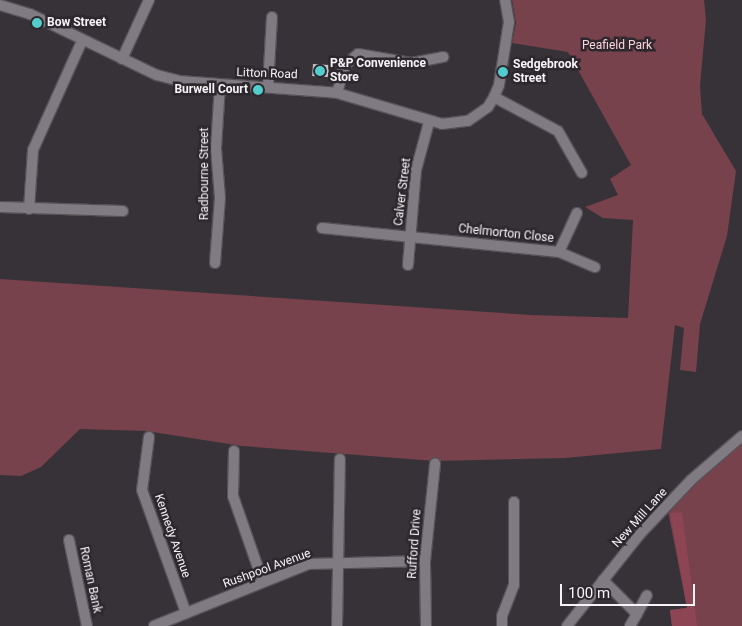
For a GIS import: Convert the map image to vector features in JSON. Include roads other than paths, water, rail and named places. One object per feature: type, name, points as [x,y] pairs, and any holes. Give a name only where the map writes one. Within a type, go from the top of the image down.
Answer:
[{"type":"street","points":[[122,59],[149,0]]},
{"type":"street","name":"Litton Road","points":[[0,6],[30,14],[82,42],[157,75],[220,85],[268,86],[337,93],[429,122],[455,124],[468,121],[488,107],[500,85],[509,22],[505,0]]},
{"type":"street","points":[[268,86],[272,17]]},
{"type":"street","points":[[29,209],[32,150],[82,42]]},
{"type":"street","points":[[337,93],[345,65],[358,54],[412,63],[444,57]]},
{"type":"street","name":"Radbourne Street","points":[[215,263],[220,198],[216,148],[220,85]]},
{"type":"street","points":[[494,97],[558,131],[582,173]]},
{"type":"street","name":"Calver Street","points":[[408,265],[416,170],[429,122]]},
{"type":"street","points":[[0,207],[123,211]]},
{"type":"street","points":[[559,252],[578,213]]},
{"type":"street","name":"Chelmorton Close","points":[[322,228],[559,252],[595,267]]},
{"type":"street","name":"New Mill Lane","points":[[567,626],[640,534],[691,480],[742,436]]},
{"type":"street","name":"Kennedy Avenue","points":[[150,437],[142,490],[186,613]]},
{"type":"street","points":[[234,451],[233,496],[263,582]]},
{"type":"street","points":[[338,626],[337,561],[340,459]]},
{"type":"street","name":"Rufford Drive","points":[[426,626],[425,561],[434,464]]},
{"type":"street","points":[[502,626],[502,616],[514,585],[514,502]]},
{"type":"street","name":"Roman Bank","points":[[69,540],[87,626]]},
{"type":"street","name":"Rushpool Avenue","points":[[154,626],[309,564],[337,561],[425,561]]},
{"type":"street","points":[[603,580],[637,614]]},
{"type":"street","points":[[630,626],[647,594]]},
{"type":"place","name":"Bow Street","points":[[37,23]]},
{"type":"place","name":"P&P Convenience Store","points":[[320,71]]},
{"type":"place","name":"Sedgebrook Street","points":[[503,72]]},
{"type":"place","name":"Burwell Court","points":[[258,90]]},
{"type":"park label","name":"Peafield Park","points":[[617,46]]}]
